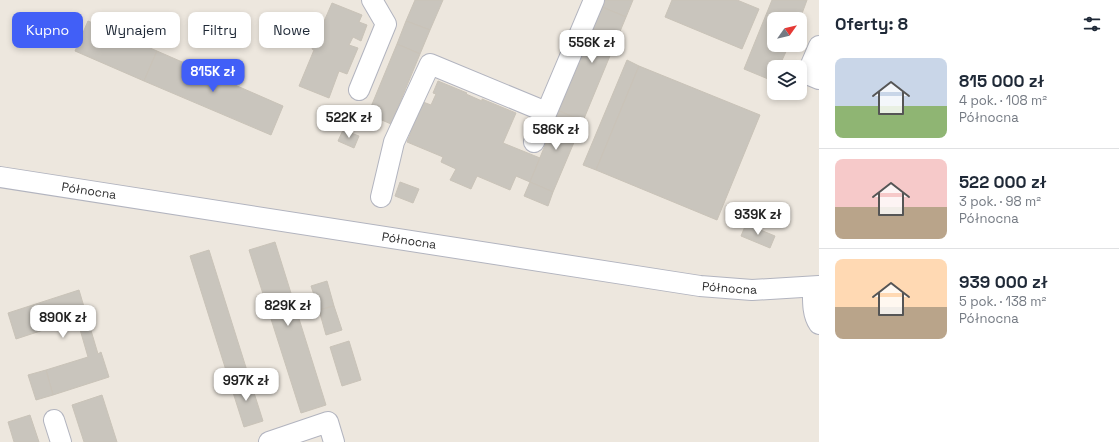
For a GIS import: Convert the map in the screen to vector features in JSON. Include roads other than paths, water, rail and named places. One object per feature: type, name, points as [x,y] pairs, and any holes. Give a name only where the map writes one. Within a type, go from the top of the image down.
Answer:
[{"type":"street","points":[[359,90],[386,24],[372,0]]},
{"type":"street","points":[[534,142],[594,0]]},
{"type":"street","points":[[819,46],[807,74],[819,79]]},
{"type":"street","points":[[381,197],[394,142],[430,64],[546,112]]},
{"type":"street","name":"Północna","points":[[0,177],[705,287],[752,290],[816,287]]},
{"type":"street","points":[[816,287],[813,301],[816,319],[819,324]]},
{"type":"street","points":[[54,420],[61,442]]},
{"type":"street","points":[[269,442],[328,422],[334,442]]}]
